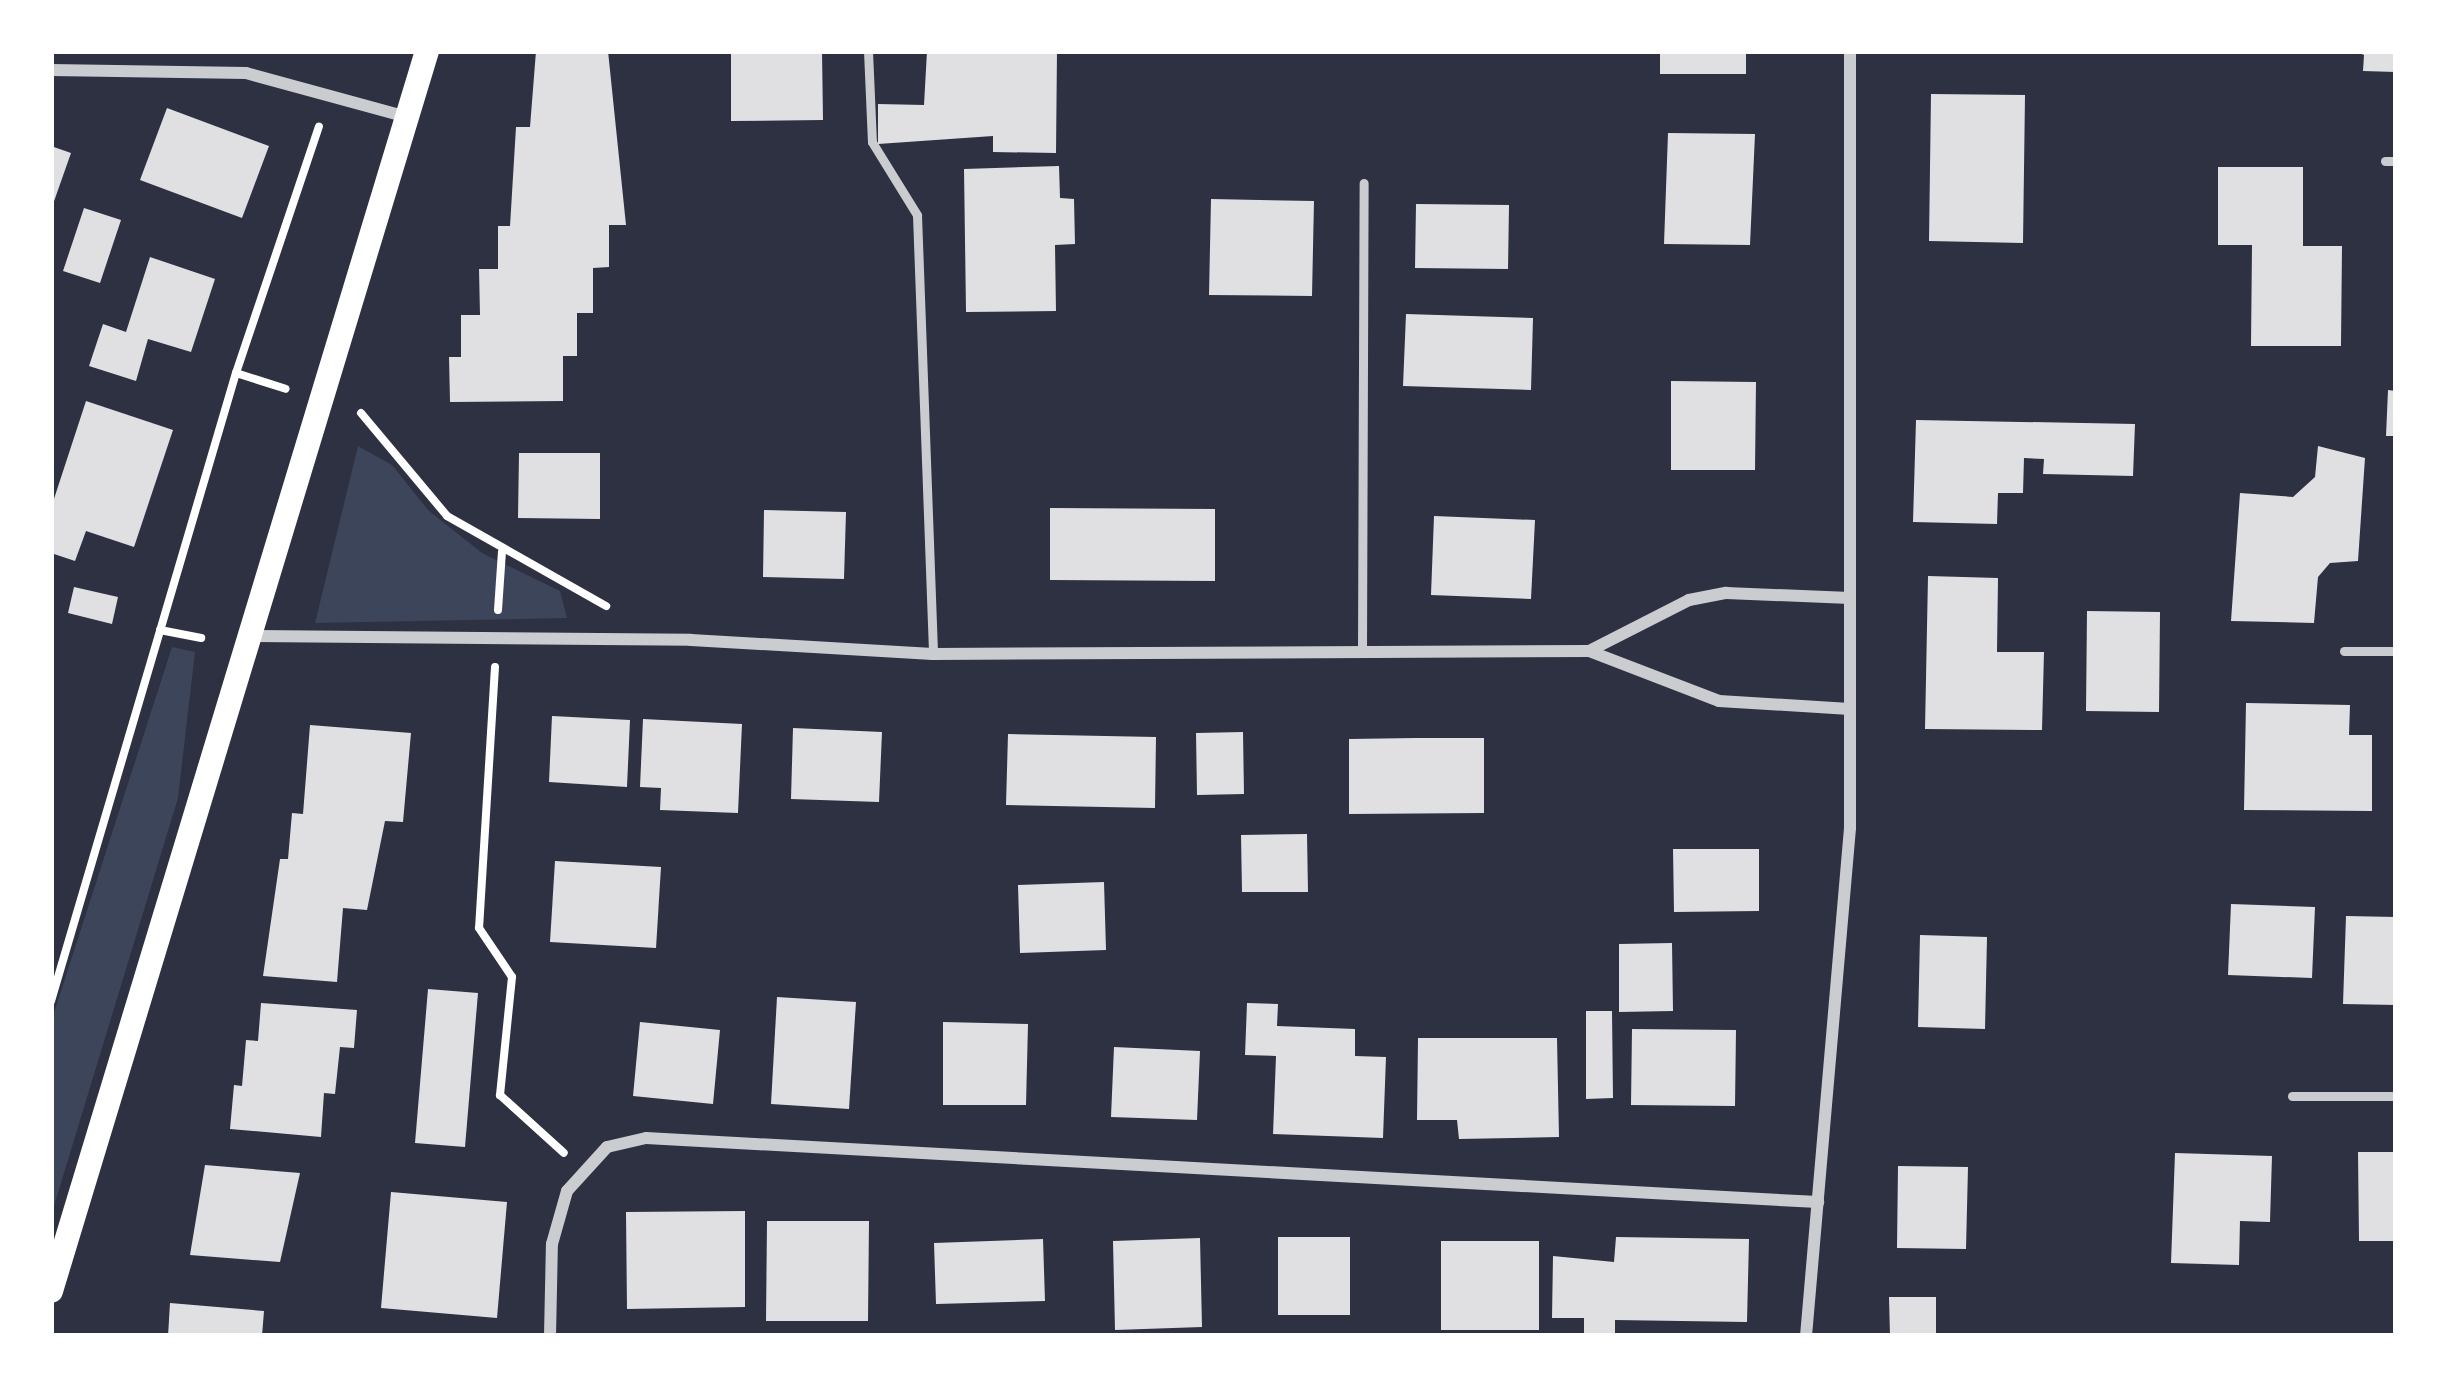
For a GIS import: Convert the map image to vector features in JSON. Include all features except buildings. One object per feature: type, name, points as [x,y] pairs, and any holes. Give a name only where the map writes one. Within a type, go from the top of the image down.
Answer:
[{"type":"main road","points":[[51,1291],[427,51]]},
{"type":"street","points":[[1806,1336],[1850,828],[1850,51]]},
{"type":"street","points":[[51,70],[246,73],[407,117]]},
{"type":"street","points":[[1589,651],[1689,600],[1726,593],[1850,598]]},
{"type":"street","points":[[251,635],[497,636],[933,654],[1589,651],[1719,701],[1850,710]]},
{"type":"street","points":[[550,1336],[552,1244],[580,1168],[607,1147],[646,1138],[1818,1202]]},
{"type":"lane","points":[[868,51],[872,142],[917,215],[933,654]]},
{"type":"lane","points":[[1362,651],[1364,183]]},
{"type":"lane","points":[[2344,651],[2396,651]]},
{"type":"lane","points":[[2292,1096],[2396,1096]]},
{"type":"path","points":[[51,1001],[236,373],[330,96]]},
{"type":"path","points":[[236,373],[292,390]]},
{"type":"path","points":[[361,412],[447,516],[502,552],[628,615]]},
{"type":"path","points":[[502,552],[479,928],[512,977],[500,1095],[580,1168]]},
{"type":"path","points":[[160,630],[201,638]]},
{"type":"shaded area","points":[[358,446],[392,465],[428,510],[482,553],[560,591],[567,618],[315,623]]},
{"type":"shaded area","points":[[172,647],[195,652],[178,798],[51,1216],[51,1022]]}]
